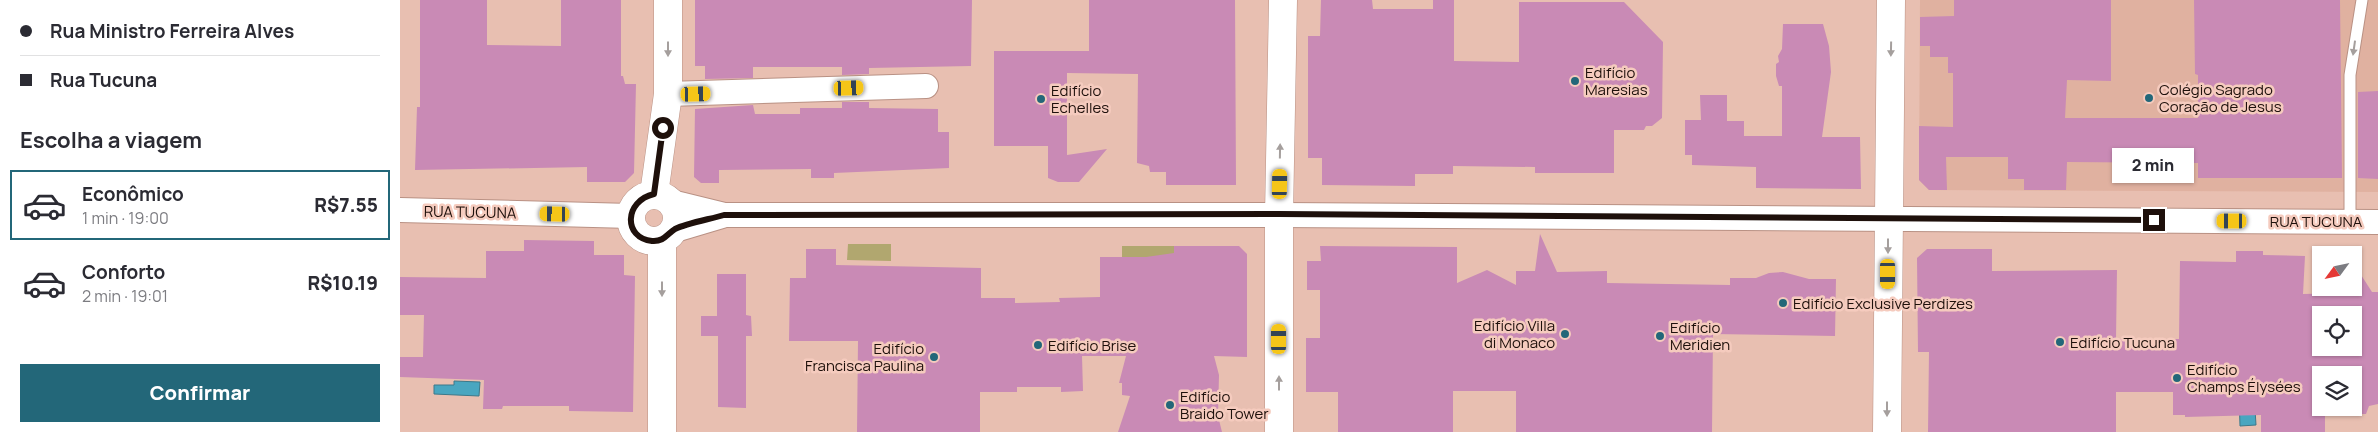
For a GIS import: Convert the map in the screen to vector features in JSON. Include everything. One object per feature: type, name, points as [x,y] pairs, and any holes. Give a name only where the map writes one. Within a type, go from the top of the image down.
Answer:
[{"type":"street","points":[[663,198],[668,94],[668,0]]},
{"type":"street","points":[[1279,432],[1279,214],[1283,0]]},
{"type":"street","points":[[1887,432],[1891,0]]},
{"type":"street","points":[[668,94],[926,86]]},
{"type":"street","points":[[662,432],[668,235],[678,220],[676,211],[663,198],[645,196],[637,202],[631,216],[635,231],[640,236],[654,241],[668,235]]},
{"type":"street","name":"RUA TUCUNA","points":[[663,198],[724,215],[1279,214],[2378,222]]},
{"type":"street","name":"RUA TUCUNA","points":[[400,210],[631,216]]},
{"type":"street","name":"RUA TUCUNA","points":[[668,235],[724,215]]},
{"type":"lane","points":[[2350,222],[2350,75],[2362,0]]},
{"type":"shaded area","name":"Colégio Sagrado Coração de Jesus","points":[[1920,0],[2378,0],[2378,192],[1929,190],[1919,180]]},
{"type":"shaded area","points":[[848,244],[891,244],[891,261],[847,260]]},
{"type":"shaded area","points":[[1122,246],[1174,246],[1174,258],[1122,257]]},
{"type":"water","points":[[454,381],[480,382],[479,396],[434,394],[434,385],[454,385]]},
{"type":"water","points":[[2239,394],[2254,394],[2256,425],[2240,426]]},
{"type":"building","points":[[420,0],[487,0],[487,45],[561,46],[561,0],[621,0],[621,76],[623,76],[625,84],[636,84],[634,173],[625,182],[587,182],[587,167],[415,170],[417,107],[420,107]]},
{"type":"building","points":[[695,0],[972,0],[971,66],[869,68],[869,74],[842,75],[842,67],[753,67],[753,78],[705,79],[705,66],[695,66]]},
{"type":"building","points":[[1089,0],[1235,0],[1236,185],[1166,185],[1166,172],[1150,172],[1149,166],[1137,163],[1138,74],[1067,73],[1067,155],[1107,149],[1079,182],[1058,182],[1048,178],[1048,146],[994,146],[994,51],[1089,51]]},
{"type":"building","points":[[1321,0],[1372,0],[1373,9],[1433,9],[1433,0],[1454,0],[1454,61],[1519,62],[1519,2],[1624,2],[1663,42],[1662,118],[1652,126],[1646,126],[1644,130],[1614,130],[1614,173],[1535,173],[1535,167],[1453,166],[1453,174],[1415,174],[1415,186],[1322,185],[1322,158],[1308,158],[1308,36],[1320,36]]},
{"type":"building","name":"Colégio Sagrado Coração de Jesus","points":[[1954,0],[2111,0],[2111,81],[2067,80],[2065,118],[2198,118],[2198,75],[2195,74],[2194,0],[2340,0],[2342,178],[2198,178],[2198,163],[2067,162],[2066,190],[2024,190],[2024,179],[2008,179],[2008,157],[1946,157],[1947,190],[1929,190],[1919,180],[1919,126],[1953,127],[1953,73],[1948,73],[1948,57],[1930,57],[1930,46],[1920,46],[1920,17],[1954,16]]},
{"type":"building","points":[[1783,24],[1823,24],[1829,46],[1831,72],[1822,137],[1860,137],[1861,189],[1756,188],[1756,167],[1692,165],[1692,155],[1685,155],[1685,120],[1701,120],[1700,95],[1727,95],[1727,121],[1744,121],[1744,136],[1782,136],[1782,86],[1779,86],[1776,76],[1776,64],[1779,62],[1778,56],[1782,49]]},
{"type":"building","points":[[2378,91],[2378,179],[2358,178],[2358,92]]},
{"type":"building","points":[[842,102],[869,102],[869,108],[938,109],[938,132],[949,132],[949,168],[834,173],[834,178],[811,178],[811,169],[719,170],[719,183],[701,183],[694,177],[695,109],[753,105],[755,114],[800,114],[800,108],[842,108]]},
{"type":"building","points":[[1540,234],[1557,272],[1607,271],[1607,283],[1730,285],[1730,278],[1756,278],[1769,273],[1783,272],[1809,279],[1836,279],[1835,336],[1713,334],[1712,432],[1516,432],[1516,391],[1453,391],[1453,432],[1338,432],[1338,392],[1306,392],[1306,338],[1320,338],[1320,290],[1307,290],[1307,261],[1321,261],[1320,246],[1457,247],[1457,283],[1487,270],[1516,285],[1516,271],[1535,271]]},
{"type":"building","points":[[524,240],[594,241],[594,255],[624,255],[624,275],[635,276],[633,412],[569,411],[569,406],[503,406],[502,409],[483,409],[484,380],[400,377],[400,357],[423,357],[424,315],[400,315],[400,277],[486,278],[486,251],[524,251]]},
{"type":"building","points":[[1174,246],[1239,246],[1247,254],[1247,357],[1214,356],[1219,375],[1218,416],[1222,432],[1118,432],[1130,396],[1122,395],[1122,383],[1119,383],[1126,356],[1082,356],[1083,391],[1061,392],[1061,387],[1017,387],[1017,392],[980,392],[980,432],[857,432],[858,341],[789,341],[790,278],[806,278],[806,249],[836,249],[836,265],[981,268],[981,298],[1015,298],[1015,303],[1060,302],[1059,298],[1100,297],[1100,257],[1146,257],[1174,253]]},
{"type":"building","points":[[1927,249],[1992,249],[1992,271],[2117,270],[2116,339],[2179,339],[2180,261],[2236,262],[2236,251],[2263,251],[2263,255],[2305,256],[2303,294],[2312,294],[2312,296],[2362,296],[2362,276],[2372,292],[2378,292],[2378,404],[2369,406],[2366,414],[2362,414],[2362,366],[2312,366],[2312,416],[2325,416],[2325,432],[2261,432],[2261,415],[2185,417],[2185,415],[2173,415],[2173,392],[2116,392],[2116,432],[1928,432],[1929,352],[1918,352],[1917,258]]},
{"type":"building","points":[[717,274],[746,274],[746,315],[751,316],[752,336],[746,336],[746,408],[718,407],[718,336],[701,336],[701,316],[717,316]]},
{"type":"place","name":"Edifício Maresias","points":[[1575,81]]},
{"type":"place","name":"Colégio Sagrado Coração de Jesus","points":[[2149,98]]},
{"type":"place","name":"Edifício Echelles","points":[[1041,99]]},
{"type":"place","name":"Edifício Exclusive Perdizes","points":[[1783,303]]},
{"type":"place","name":"Edifício Villa di Monaco","points":[[1565,334]]},
{"type":"place","name":"Edifício Meridien","points":[[1660,336]]},
{"type":"place","name":"Edifício Tucuna","points":[[2060,342]]},
{"type":"place","name":"Edifício Brise","points":[[1038,345]]},
{"type":"place","name":"Edifício Francisca Paulina","points":[[934,357]]},
{"type":"place","name":"Edifício Champs Élysées","points":[[2177,378]]},
{"type":"place","name":"Edifício Braido Tower","points":[[1170,405]]},
{"type":"route","points":[[663,128],[654,194],[645,196],[637,202],[631,216],[635,231],[647,240],[654,241],[662,240],[675,230],[724,215],[1279,214],[2154,220]]}]
